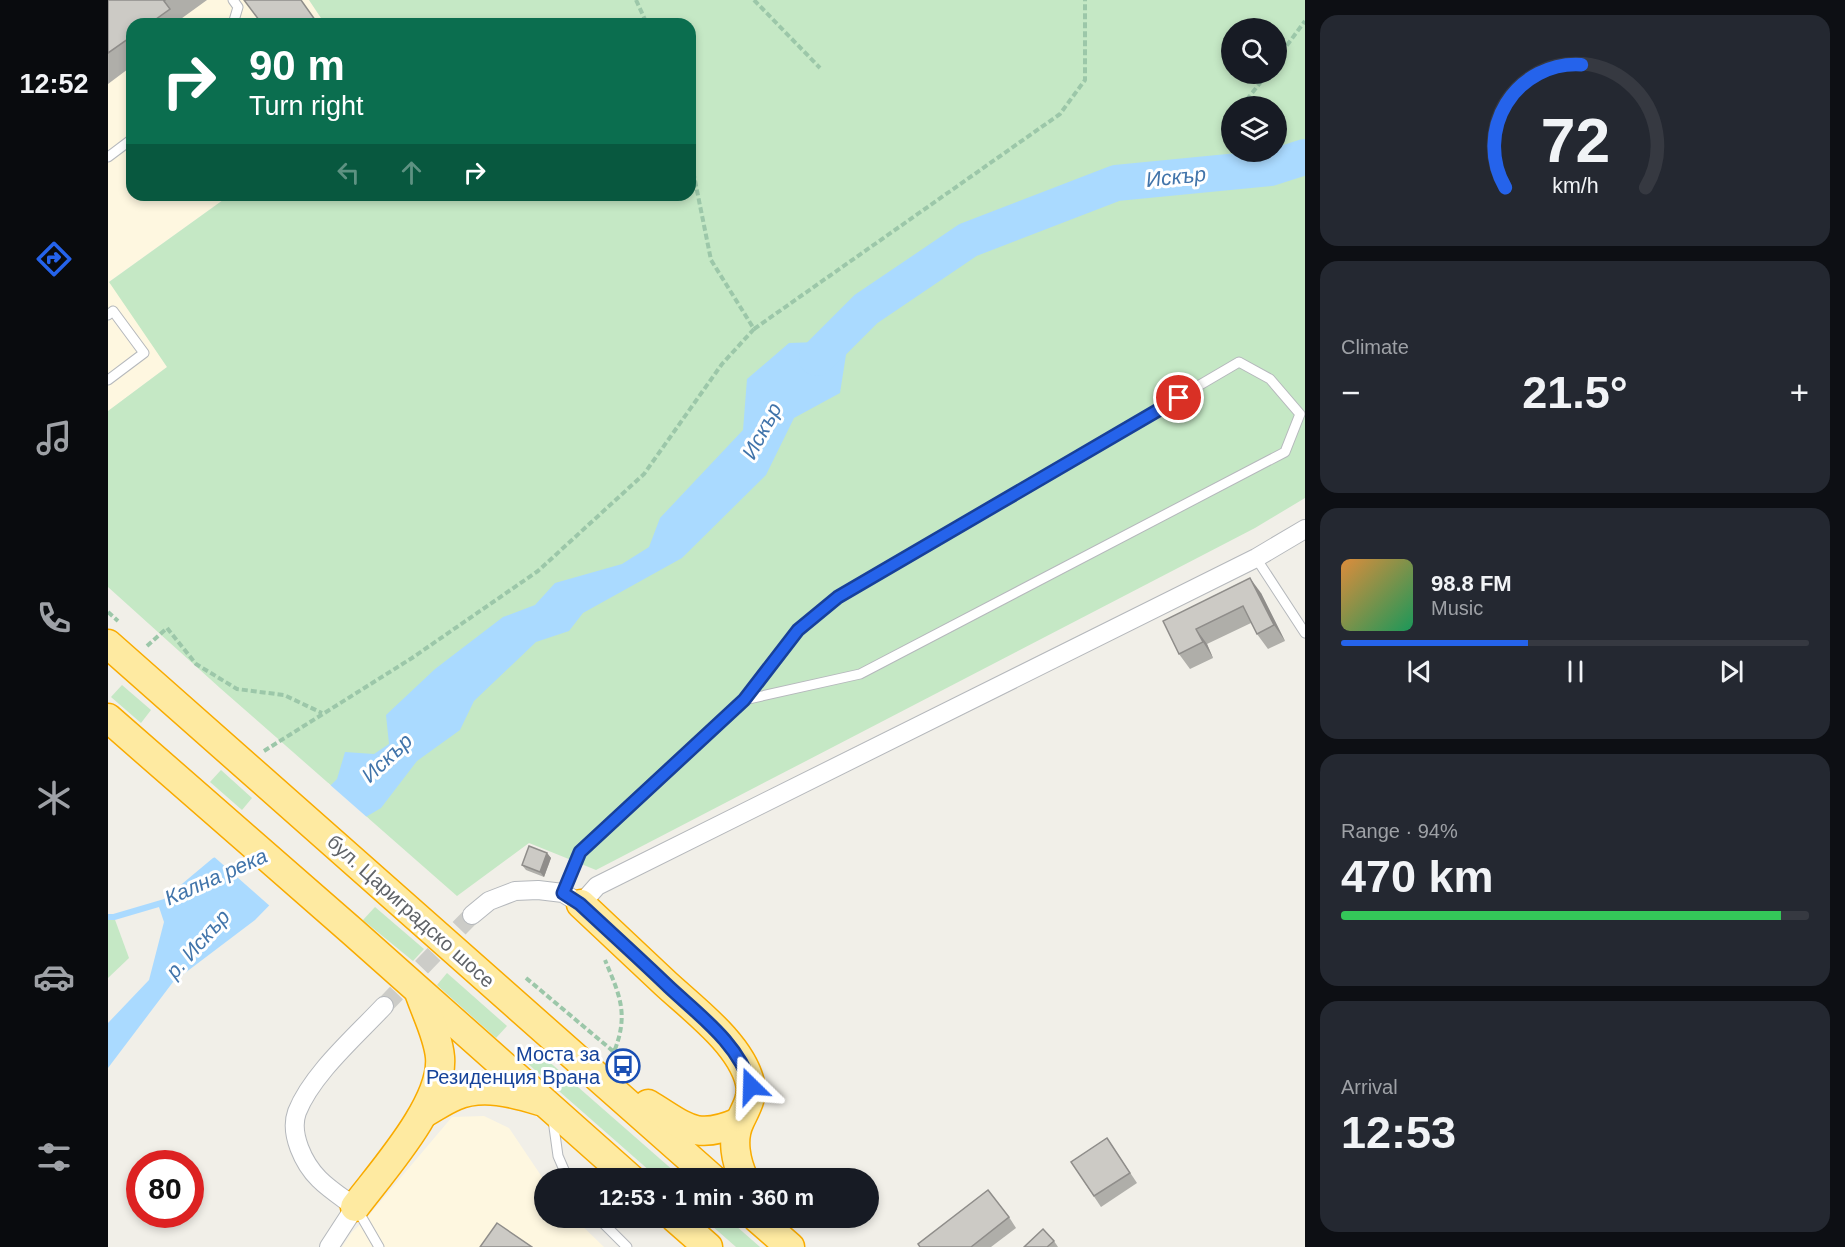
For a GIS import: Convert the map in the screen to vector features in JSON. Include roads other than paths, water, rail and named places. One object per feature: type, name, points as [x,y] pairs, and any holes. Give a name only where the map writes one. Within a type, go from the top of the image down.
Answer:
[{"type":"highway","name":"бул. Цариградско шосе","points":[[108,644],[701,1168]]},
{"type":"highway","points":[[108,718],[619,1168]]},
{"type":"highway","points":[[572,899],[717,1032],[740,1059],[751,1086],[750,1100],[739,1122],[736,1157],[740,1168]]},
{"type":"highway","points":[[355,1207],[426,1112],[440,1072],[437,1041],[418,991]]},
{"type":"highway","points":[[592,1072],[690,1128],[702,1132],[714,1132],[739,1122]]},
{"type":"highway","points":[[426,1112],[457,1095],[483,1090],[512,1092],[548,1105]]},
{"type":"highway","points":[[686,1228],[708,1247]]},
{"type":"highway","points":[[768,1228],[790,1247]]},
{"type":"highway","points":[[786,1228],[802,1247]]},
{"type":"street","points":[[472,915],[489,902],[515,891],[538,890],[572,899],[1256,558],[1305,529]]},
{"type":"street","points":[[329,1247],[355,1207],[319,1179],[308,1164],[299,1146],[295,1129],[296,1114],[315,1082],[384,1006]]},
{"type":"lane","points":[[233,0],[238,8],[235,18]]},
{"type":"lane","points":[[108,157],[126,144]]},
{"type":"lane","points":[[108,315],[113,311],[144,353],[108,380]]},
{"type":"lane","points":[[572,899],[580,852],[744,700],[798,630],[838,597],[1239,362],[1270,379],[1300,414],[1285,452],[860,674],[744,700]]},
{"type":"lane","points":[[1256,558],[1305,633]]},
{"type":"lane","points":[[548,1105],[558,1156],[563,1168]]},
{"type":"lane","points":[[355,1207],[379,1247]]},
{"type":"lane","points":[[608,1228],[627,1247]]},
{"type":"water","name":"р. Искър","points":[[851,323],[840,393],[794,418],[766,475],[682,558],[583,613],[569,631],[536,642],[474,701],[460,730],[417,761],[381,808],[342,831],[255,920],[173,982],[108,1068],[108,1023],[149,980],[164,922],[158,904],[213,858],[289,827],[337,779],[345,752],[374,754],[389,744],[386,715],[435,669],[503,617],[535,605],[555,583],[622,564],[649,547],[660,518],[743,430],[747,379],[789,343],[817,342]]},
{"type":"waterway","name":"Искър","points":[[817,358],[866,309],[968,240],[1116,183],[1270,168],[1305,157]]},
{"type":"waterway","name":"Кална река","points":[[108,917],[165,902]]},
{"type":"tunnel","points":[[384,1006],[472,915]]},
{"type":"place","name":"Моста за Резиденция Врана","points":[[623,1066]]}]
